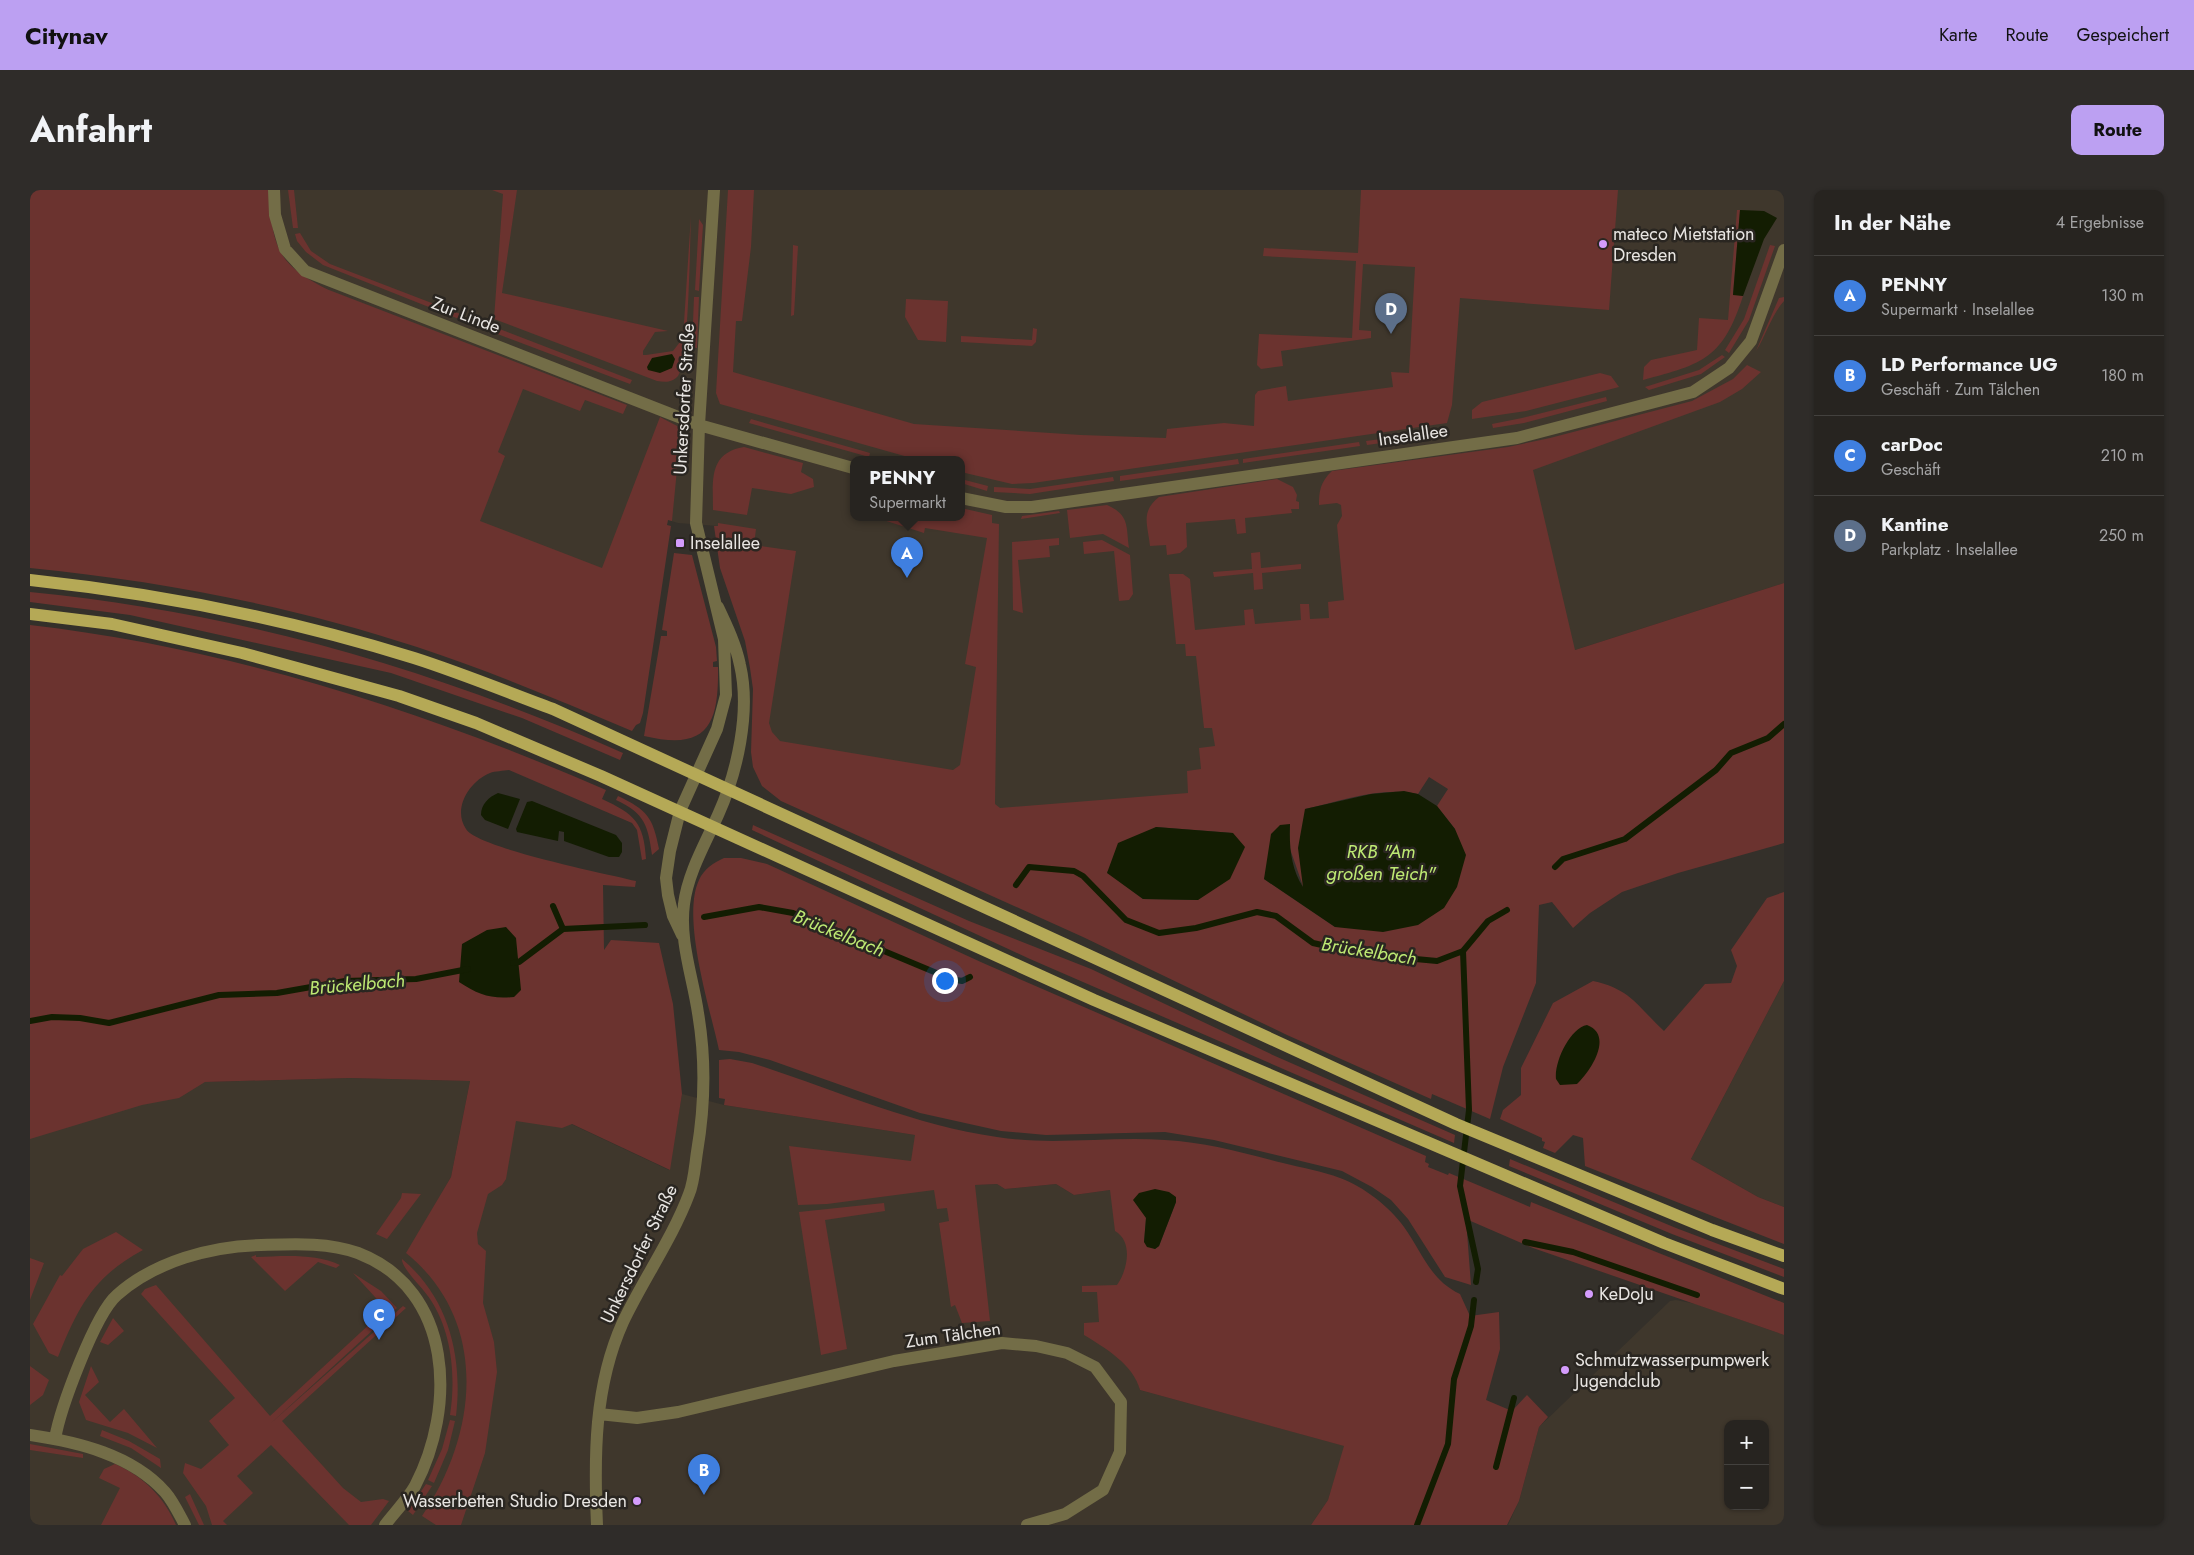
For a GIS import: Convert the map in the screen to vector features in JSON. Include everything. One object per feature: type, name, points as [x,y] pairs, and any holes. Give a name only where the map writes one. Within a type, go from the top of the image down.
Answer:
[{"type":"main road","points":[[30,580],[110,589],[270,618],[415,658],[552,709],[730,789],[1456,1124],[1712,1230],[1784,1256]]},
{"type":"main road","points":[[30,614],[112,624],[232,650],[399,696],[476,723],[680,811],[1094,1000],[1664,1243],[1784,1289]]},
{"type":"street","name":"Zur Linde","points":[[274,190],[275,215],[285,250],[305,271],[699,424]]},
{"type":"street","name":"Unkersdorfer Straße","points":[[684,939],[673,916],[666,878],[670,851],[680,811],[717,729],[726,695],[724,639],[718,607],[696,523],[699,424],[714,190]]},
{"type":"street","name":"Inselallee","points":[[965,499],[1006,507],[1032,507],[1505,440],[1692,392],[1729,368],[1751,341],[1784,250]]},
{"type":"street","points":[[699,424],[850,467]]},
{"type":"street","name":"Unkersdorfer Straße","points":[[597,1525],[595,1446],[607,1369],[623,1324],[690,1193],[703,1112],[705,1059],[684,939],[684,906],[688,886],[730,789],[737,766],[741,731],[741,667],[733,641],[718,607]]},
{"type":"street","points":[[55,1439],[58,1419],[100,1321],[116,1296],[144,1275],[193,1255],[232,1245],[306,1243],[357,1253],[384,1266],[407,1285],[422,1307],[435,1339],[441,1368],[440,1407],[431,1447],[414,1488],[384,1525]]},
{"type":"street","name":"Zum Tälchen","points":[[599,1414],[637,1418],[678,1412],[894,1361],[1002,1343],[1036,1346],[1067,1353],[1096,1367],[1121,1402],[1120,1452],[1103,1490],[1065,1514],[1027,1525]]},
{"type":"street","points":[[30,1436],[55,1439],[99,1452],[144,1472],[167,1494],[185,1525]]},
{"type":"shaded area","points":[[30,190],[269,190],[272,226],[280,251],[287,262],[311,281],[329,290],[627,405],[623,414],[585,400],[580,411],[523,389],[498,452],[505,456],[480,521],[602,568],[660,417],[681,428],[672,521],[668,520],[667,525],[671,526],[640,723],[632,731],[471,666],[370,632],[322,619],[274,607],[177,588],[79,573],[30,568]]},
{"type":"shaded area","points":[[269,190],[1784,190],[1784,583],[1575,650],[1549,710],[1072,829],[781,787],[718,526],[678,523],[668,520],[645,624],[452,548],[329,290],[305,279],[288,264],[277,249]]},
{"type":"shaded area","points":[[288,190],[294,190],[298,228],[293,228]]},
{"type":"shaded area","points":[[492,190],[517,190],[502,293],[668,331],[655,332],[643,351],[643,355],[673,351],[683,338],[691,215],[685,349],[682,366],[676,378],[666,382],[657,381],[494,319],[503,194]]},
{"type":"shaded area","points":[[728,190],[754,190],[751,247],[742,321],[736,321],[733,372],[914,424],[1081,435],[1166,438],[1167,429],[1224,423],[1254,426],[1255,395],[1258,391],[1286,386],[1288,401],[1393,387],[1391,372],[1409,373],[1415,267],[1363,264],[1359,330],[1371,331],[1371,338],[1281,351],[1283,366],[1261,369],[1257,365],[1259,334],[1352,338],[1356,261],[1263,256],[1264,248],[1358,253],[1361,190],[1618,190],[1609,310],[1460,298],[1452,405],[1447,423],[1033,483],[1012,484],[965,473],[965,456],[904,456],[720,404],[716,393]]},
{"type":"shaded area","points":[[1737,210],[1740,210],[1733,294],[1743,296],[1728,333],[1719,346],[1696,363],[1643,380],[1644,367],[1651,360],[1697,350],[1699,318],[1728,320]]},
{"type":"shaded area","points":[[699,219],[703,225],[699,291],[695,290]]},
{"type":"shaded area","points":[[300,233],[311,251],[330,264],[463,315],[459,319],[323,265],[306,252],[297,241],[295,234]]},
{"type":"shaded area","points":[[793,245],[798,246],[794,315],[791,316]]},
{"type":"shaded area","points":[[1770,245],[1775,246],[1749,320],[1729,353],[1725,350],[1744,319]]},
{"type":"shaded area","points":[[694,297],[699,297],[697,348],[692,348]]},
{"type":"shaded area","points":[[1784,297],[1784,301],[1776,312],[1756,351],[1779,298]]},
{"type":"shaded area","points":[[906,299],[948,301],[946,342],[918,340],[905,317]]},
{"type":"shaded area","points":[[484,323],[632,380],[630,384],[487,330]]},
{"type":"shaded area","points":[[1033,328],[1037,329],[1036,342],[1032,346],[961,342],[961,336],[1032,340]]},
{"type":"shaded area","points":[[1722,355],[1725,357],[1701,374],[1649,390],[1645,387],[1699,370]]},
{"type":"shaded area","points":[[1747,365],[1761,372],[1742,389],[1720,402],[1533,470],[1575,650],[1784,583],[1784,843],[1678,873],[1622,892],[1590,913],[1573,928],[1552,902],[1539,905],[1536,983],[1503,1067],[1490,1119],[1432,1094],[1431,1099],[1287,1035],[1083,937],[781,801],[762,786],[753,767],[751,752],[753,689],[750,668],[745,641],[720,568],[714,526],[718,526],[718,523],[756,529],[754,545],[796,551],[769,723],[772,732],[780,741],[953,770],[960,765],[976,667],[965,664],[987,538],[925,528],[924,533],[886,521],[965,521],[965,509],[992,515],[992,523],[999,524],[995,804],[1000,808],[1188,793],[1187,771],[1201,769],[1199,748],[1215,746],[1212,728],[1204,728],[1196,656],[1186,656],[1185,644],[1176,644],[1169,574],[1183,574],[1190,579],[1195,630],[1245,625],[1244,610],[1253,609],[1255,624],[1301,620],[1300,604],[1309,604],[1310,619],[1329,618],[1328,602],[1344,600],[1337,525],[1342,516],[1341,505],[1337,503],[1319,505],[1321,487],[1332,471],[1508,447],[1692,401],[1733,379]],"holes":[[[1429,777],[1448,789],[1437,806],[1455,829],[1335,927],[1264,879],[1290,824],[1289,846],[1304,889],[1305,809],[1375,793],[1404,792],[1418,794]],[[1156,827],[1233,833],[1198,900],[1143,899],[1107,872]]]},
{"type":"shaded area","points":[[1600,373],[1611,376],[1619,387],[1526,411],[1472,419],[1472,410],[1482,402]]},
{"type":"shaded area","points":[[1606,397],[1607,401],[1524,423],[1493,428],[1492,424]]},
{"type":"shaded area","points":[[751,419],[870,453],[869,456],[865,456],[749,423]]},
{"type":"shaded area","points":[[1448,430],[1446,434],[1367,445],[1366,441]]},
{"type":"shaded area","points":[[1359,442],[1360,446],[1243,463],[1243,459]]},
{"type":"shaded area","points":[[744,447],[803,463],[801,472],[813,479],[814,487],[791,494],[752,488],[747,515],[713,510],[713,479],[718,462],[732,450]]},
{"type":"shaded area","points":[[1238,459],[1239,464],[1120,481],[1120,476]]},
{"type":"shaded area","points":[[1113,477],[1114,481],[1030,494],[994,492],[994,487],[1030,489]]},
{"type":"shaded area","points":[[1277,479],[1293,487],[1297,495],[1296,501],[1299,502],[1299,509],[1291,509],[1292,513],[1245,518],[1246,533],[1237,534],[1235,519],[1186,523],[1187,547],[1180,553],[1167,555],[1166,545],[1150,546],[1147,514],[1149,508],[1159,497]]},
{"type":"shaded area","points":[[965,480],[988,486],[987,491],[965,484]]},
{"type":"shaded area","points":[[1107,505],[1120,513],[1126,522],[1129,548],[1103,534],[1070,538],[1067,510]]},
{"type":"shaded area","points":[[1059,511],[1060,513],[1021,519],[1022,516]]},
{"type":"shaded area","points":[[1059,538],[1059,545],[1049,546],[1050,557],[1018,560],[1023,613],[1013,610],[1012,542]]},
{"type":"shaded area","points":[[1102,540],[1130,555],[1133,594],[1129,600],[1119,601],[1114,551],[1084,554],[1083,542]]},
{"type":"shaded area","points":[[1260,552],[1261,568],[1301,564],[1301,569],[1262,573],[1263,589],[1254,590],[1253,573],[1214,577],[1213,572],[1252,569],[1251,553]]},
{"type":"shaded area","points":[[674,553],[692,555],[716,647],[717,661],[713,662],[713,667],[718,667],[718,688],[712,719],[705,729],[695,736],[682,740],[665,740],[644,736],[661,636],[667,636],[667,631],[662,630]]},
{"type":"shaded area","points":[[30,592],[107,601],[183,614],[333,648],[407,670],[480,695],[623,753],[620,760],[522,718],[391,673],[130,615],[30,602]]},
{"type":"shaded area","points":[[30,625],[104,635],[178,649],[324,686],[395,709],[537,761],[606,790],[602,799],[629,815],[640,828],[646,859],[642,860],[637,830],[632,823],[509,770],[492,772],[476,782],[465,796],[462,804],[462,821],[466,829],[475,836],[493,844],[517,852],[636,881],[635,887],[603,885],[604,950],[611,940],[659,943],[673,1004],[682,1094],[670,1170],[572,1124],[562,1128],[516,1121],[506,1179],[502,1185],[488,1194],[477,1233],[478,1244],[486,1251],[483,1303],[494,1342],[497,1372],[485,1453],[461,1525],[436,1525],[422,1516],[441,1484],[455,1450],[464,1415],[466,1379],[463,1344],[452,1311],[433,1280],[406,1253],[451,1177],[470,1081],[350,1078],[205,1082],[179,1098],[142,1105],[30,1139]]},
{"type":"shaded area","points":[[618,796],[642,810],[651,822],[659,849],[652,855],[649,836],[639,815],[616,800]]},
{"type":"shaded area","points":[[753,825],[969,921],[1091,969],[1275,1056],[1455,1135],[1454,1143],[1030,959],[752,830]]},
{"type":"shaded area","points":[[724,858],[741,858],[767,864],[983,963],[1426,1156],[1425,1162],[1429,1164],[1428,1167],[1448,1175],[1449,1173],[1530,1207],[1531,1202],[1784,1303],[1784,1335],[1533,1248],[1466,1219],[1471,1285],[1445,1277],[1408,1219],[1391,1200],[1372,1187],[1342,1171],[1214,1140],[1165,1132],[1046,1135],[1001,1131],[920,1113],[770,1060],[739,1052],[719,1050],[699,964],[693,917],[694,896],[699,880],[709,867]]},
{"type":"shaded area","points":[[1784,892],[1784,981],[1691,1159],[1758,1197],[1784,1207],[1784,1244],[1585,1166],[1583,1138],[1573,1135],[1555,1153],[1543,1148],[1545,1142],[1542,1141],[1542,1138],[1500,1119],[1503,1110],[1521,1095],[1521,1068],[1553,1003],[1593,981],[1606,984],[1633,1000],[1664,1031],[1705,984],[1731,983],[1737,966],[1731,950],[1767,898]]},
{"type":"shaded area","points":[[1784,981],[1784,1207],[1758,1197],[1691,1159]]},
{"type":"shaded area","points":[[730,1059],[752,1063],[904,1115],[966,1131],[1018,1140],[1144,1139],[1195,1143],[1319,1171],[1358,1186],[1398,1219],[1434,1273],[1441,1281],[1460,1294],[1470,1316],[1499,1312],[1500,1349],[1486,1400],[1512,1411],[1527,1395],[1548,1417],[1539,1427],[1519,1501],[1507,1525],[1311,1525],[1328,1500],[1344,1446],[1140,1390],[1137,1381],[1125,1365],[1109,1351],[1084,1335],[1084,1323],[1099,1322],[1097,1292],[1082,1292],[1082,1286],[1117,1285],[1126,1265],[1127,1249],[1121,1236],[1115,1231],[1110,1190],[1074,1195],[1056,1184],[1005,1189],[997,1184],[975,1185],[990,1321],[962,1323],[955,1305],[951,1307],[939,1223],[949,1221],[947,1208],[937,1209],[934,1190],[827,1204],[798,1205],[789,1146],[911,1161],[915,1135],[724,1105],[725,1099],[719,1098],[719,1060]],"holes":[[[1175,1197],[1176,1202],[1159,1246],[1155,1249],[1144,1242],[1146,1218]]]},
{"type":"shaded area","points":[[350,1078],[470,1081],[451,1177],[407,1253],[423,1267],[501,1091],[669,1170],[682,1094],[724,1105],[915,1135],[975,1185],[997,1184],[1005,1189],[1056,1184],[1074,1195],[1159,1183],[1138,1382],[1140,1390],[1345,1446],[1328,1500],[1311,1525],[30,1525],[30,1129],[205,1082]]},
{"type":"shaded area","points":[[1510,1159],[1676,1228],[1784,1269],[1784,1277],[1672,1234],[1509,1166]]},
{"type":"shaded area","points":[[402,1193],[421,1194],[387,1239],[376,1234],[401,1198]]},
{"type":"shaded area","points":[[884,1203],[885,1211],[825,1220],[847,1349],[821,1355],[799,1212]]},
{"type":"shaded area","points":[[116,1232],[143,1250],[126,1260],[100,1282],[81,1308],[58,1357],[49,1353],[33,1324],[60,1275],[62,1276],[83,1249]]},
{"type":"shaded area","points":[[256,1255],[256,1257],[310,1257],[340,1265],[336,1268],[318,1262],[285,1291],[251,1257]]},
{"type":"shaded area","points":[[30,1258],[44,1263],[30,1300]]},
{"type":"shaded area","points":[[402,1259],[431,1292],[442,1310],[449,1330],[457,1372],[456,1416],[450,1415],[452,1370],[448,1340],[430,1299],[405,1268]]},
{"type":"shaded area","points":[[353,1273],[381,1291],[397,1308],[270,1424],[403,1306],[406,1308],[282,1421],[343,1488],[361,1502],[383,1499],[389,1501],[371,1525],[349,1525],[271,1445],[237,1476],[253,1493],[223,1521],[227,1525],[212,1525],[206,1506],[183,1473],[185,1463],[201,1469],[229,1445],[209,1421],[235,1398],[141,1294],[145,1289],[156,1285],[270,1416],[386,1309]]},
{"type":"shaded area","points":[[1676,1300],[1696,1304],[1784,1335],[1784,1525],[1508,1525],[1519,1501],[1539,1427],[1670,1301]]},
{"type":"shaded area","points":[[113,1318],[124,1331],[108,1345],[100,1342]]},
{"type":"shaded area","points":[[30,1366],[49,1380],[43,1395],[30,1405]]},
{"type":"shaded area","points":[[91,1366],[99,1382],[85,1395],[110,1422],[124,1409],[157,1448],[128,1433],[86,1420],[79,1402]]},
{"type":"shaded area","points":[[450,1420],[455,1421],[448,1450],[434,1483],[428,1480],[442,1449]]},
{"type":"shaded area","points":[[102,1430],[129,1441],[160,1459],[161,1468],[131,1448],[100,1436]]},
{"type":"shaded area","points":[[30,1444],[83,1454],[83,1458],[30,1450]]},
{"type":"shaded area","points":[[115,1464],[135,1475],[152,1488],[165,1505],[176,1525],[101,1525],[120,1488],[99,1478],[104,1469]]},
{"type":"shaded area","points":[[426,1484],[432,1486],[413,1515],[408,1511]]},
{"type":"shaded area","points":[[190,1494],[204,1525],[199,1525],[185,1497]]},
{"type":"water","points":[[1740,210],[1764,211],[1777,218],[1764,239],[1743,296],[1733,295]]},
{"type":"water","points":[[672,354],[675,359],[672,368],[660,373],[648,370],[647,367],[652,358]]},
{"type":"water","name":"RKB \"Am großen Teich\"","points":[[1404,791],[1418,794],[1437,806],[1455,829],[1466,855],[1457,887],[1444,908],[1418,925],[1383,932],[1335,927],[1264,879],[1271,834],[1280,825],[1290,824],[1292,857],[1296,873],[1303,887],[1298,848],[1305,809],[1371,794]]},
{"type":"water","points":[[498,793],[520,799],[508,829],[485,820],[481,815],[482,807],[486,801]]},
{"type":"water","points":[[532,801],[616,835],[622,843],[622,852],[619,857],[609,857],[564,841],[564,832],[559,831],[558,841],[517,832],[516,829],[527,802]]},
{"type":"water","points":[[1156,827],[1233,833],[1245,847],[1230,879],[1198,900],[1143,899],[1107,873],[1118,843]]},
{"type":"water","points":[[506,927],[516,938],[521,990],[514,997],[491,997],[459,982],[462,944],[487,930]]},
{"type":"water","points":[[1587,1025],[1595,1030],[1599,1037],[1599,1045],[1593,1062],[1577,1084],[1560,1085],[1556,1079],[1556,1072],[1560,1055],[1575,1032]]},
{"type":"water","points":[[1155,1189],[1169,1192],[1176,1197],[1176,1202],[1159,1246],[1155,1249],[1147,1247],[1144,1242],[1146,1218],[1133,1200],[1139,1193]]},
{"type":"waterway","name":"Brückelbach","points":[[1555,867],[1563,859],[1625,839],[1716,770],[1731,753],[1768,738],[1784,724]]},
{"type":"waterway","name":"Brückelbach","points":[[1016,885],[1029,867],[1074,871],[1083,876],[1126,920],[1159,933],[1196,928],[1257,912],[1276,916],[1313,943],[1362,954],[1437,961],[1463,951],[1488,921],[1507,910]]},
{"type":"waterway","points":[[553,906],[563,929]]},
{"type":"waterway","name":"Brückelbach","points":[[704,917],[759,907],[793,913],[951,979],[962,981],[970,977]]},
{"type":"waterway","name":"Brückelbach","points":[[513,963],[519,962],[563,929],[645,925]]},
{"type":"waterway","points":[[1463,951],[1469,1110],[1460,1186],[1478,1269],[1476,1282]]},
{"type":"waterway","name":"Brückelbach","points":[[30,1021],[52,1017],[80,1018],[109,1023],[219,995],[277,993],[345,981],[416,979],[468,969]]},
{"type":"waterway","points":[[1525,1242],[1573,1252],[1697,1295]]},
{"type":"waterway","points":[[1417,1525],[1448,1444],[1454,1379],[1471,1326],[1474,1300]]},
{"type":"waterway","points":[[1496,1467],[1514,1398]]},
{"type":"place","name":"mateco Mietstation Dresden","points":[[1603,244]]},
{"type":"place","name":"Kantine","points":[[1391,334]]},
{"type":"place","name":"Inselallee","points":[[680,543]]},
{"type":"place","name":"PENNY","points":[[907,578]]},
{"type":"place","name":"KeDoJu","points":[[1589,1294]]},
{"type":"place","name":"carDoc","points":[[379,1340]]},
{"type":"place","name":"Schmutzwasserpumpwerk Jugendclub","points":[[1565,1370]]},
{"type":"place","name":"LD Performance UG","points":[[704,1495]]},
{"type":"place","name":"Wasserbetten Studio Dresden","points":[[637,1501]]}]
